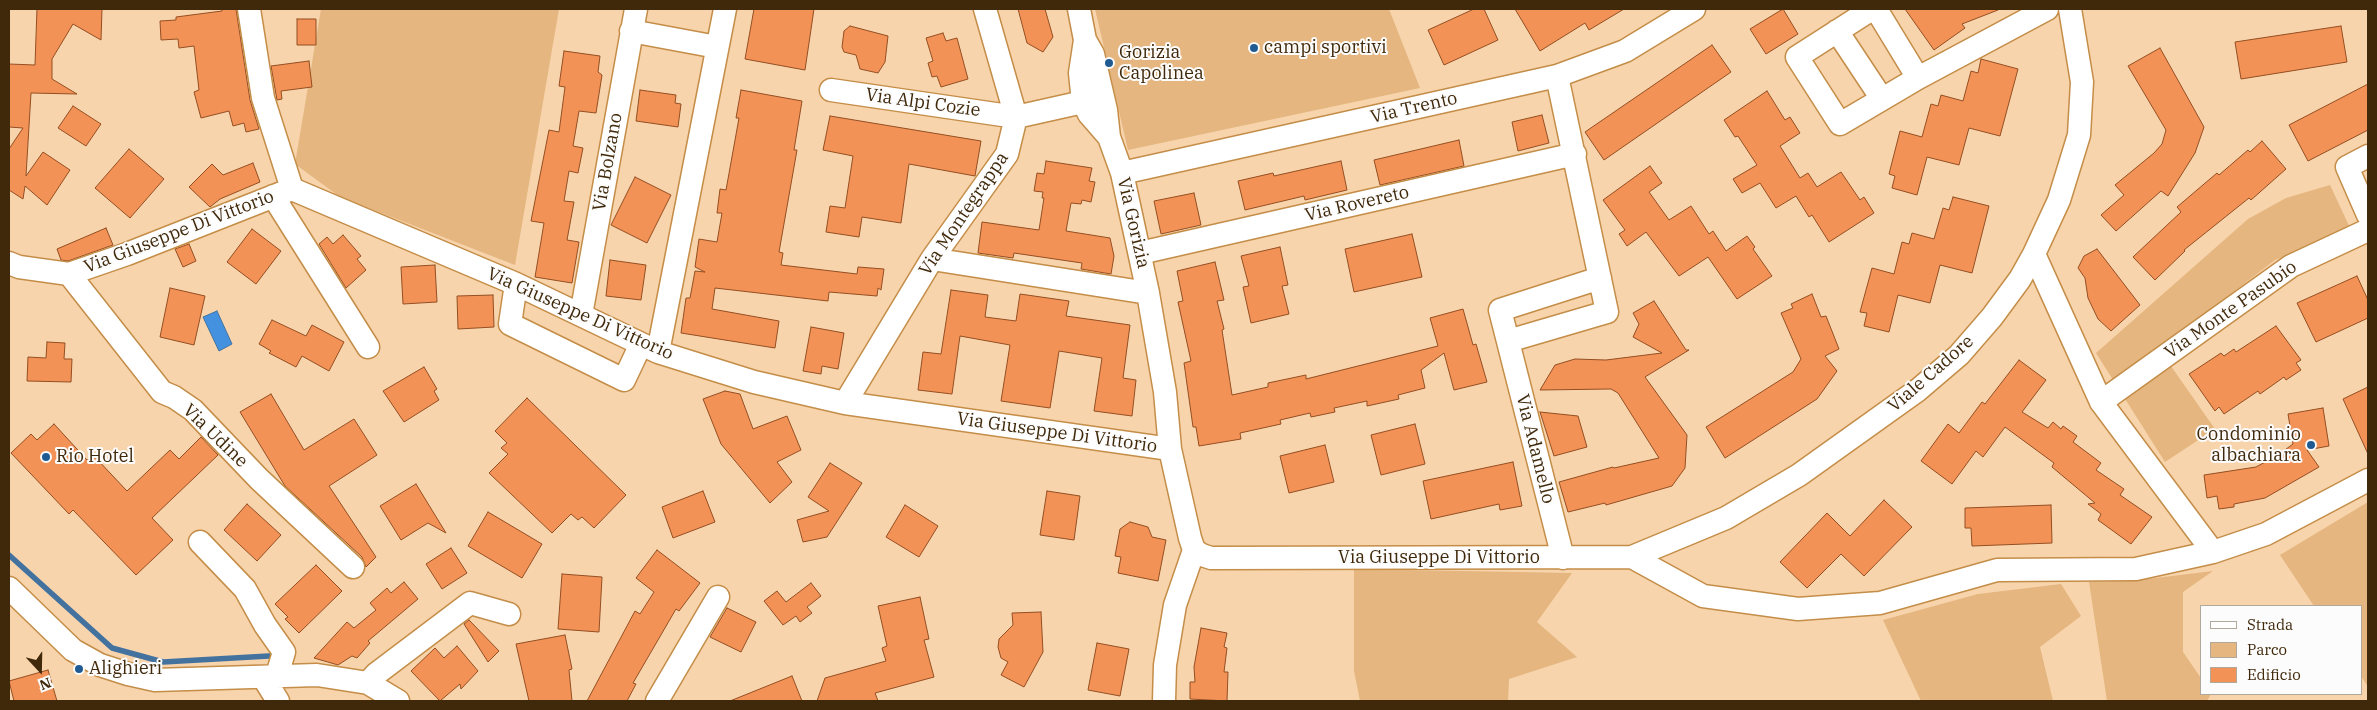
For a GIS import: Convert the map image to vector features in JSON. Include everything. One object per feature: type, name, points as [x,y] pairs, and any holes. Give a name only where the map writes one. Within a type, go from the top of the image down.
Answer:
[{"type":"street","points":[[249,9],[263,98],[283,192],[368,347]]},
{"type":"street","name":"Via Bolzano","points":[[581,315],[636,9]]},
{"type":"street","points":[[516,284],[510,324],[624,380],[649,348],[725,9]]},
{"type":"street","name":"Via Montegrappa","points":[[845,403],[932,259],[1007,154],[1016,117],[985,9]]},
{"type":"street","name":"Via Gorizia","points":[[1079,9],[1085,40],[1080,73],[1083,102],[1089,114],[1109,137],[1122,173],[1148,293],[1164,392],[1170,449]]},
{"type":"street","name":"Via Trento","points":[[1122,173],[1557,76],[1625,51],[1694,9]]},
{"type":"street","points":[[1872,9],[1797,57],[1840,124],[1918,78],[2047,9]]},
{"type":"street","points":[[1876,9],[1918,78]]},
{"type":"street","name":"Viale Cadore","points":[[1632,557],[1726,518],[1799,475],[1918,390],[1959,355],[1992,318],[2020,279],[2034,254],[2059,200],[2079,135],[2082,82],[2070,9]]},
{"type":"street","points":[[632,31],[717,47]]},
{"type":"street","points":[[1837,31],[1882,99]]},
{"type":"street","points":[[1085,40],[1093,54],[1106,110],[1109,137]]},
{"type":"street","points":[[1508,341],[1607,312],[1557,76]]},
{"type":"street","name":"Via Alpi Cozie","points":[[831,90],[1016,117]]},
{"type":"street","points":[[1016,117],[1083,102]]},
{"type":"street","name":"Via Rovereto","points":[[1140,253],[1575,154]]},
{"type":"street","points":[[2368,156],[2347,168],[2368,215]]},
{"type":"street","name":"Via Giuseppe Di Vittorio","points":[[12,267],[69,274],[128,254],[283,192],[516,284],[649,348],[754,382],[845,403],[1170,449],[1194,550],[1212,558],[1632,557],[1703,596],[1798,609],[1880,603],[1997,570],[2136,569],[2213,552],[2266,534],[2368,480]]},
{"type":"street","name":"Via Monte Pasubio","points":[[2101,402],[2291,266],[2368,230]]},
{"type":"street","points":[[2034,254],[2101,402],[2213,552]]},
{"type":"street","points":[[932,259],[1148,293]]},
{"type":"street","name":"Via Udine","points":[[69,274],[162,392],[174,397],[193,410],[259,479],[353,567]]},
{"type":"street","name":"Via Adamello","points":[[1563,558],[1500,310],[1600,278]]},
{"type":"street","points":[[200,542],[245,589],[265,625],[284,652],[270,676],[278,701]]},
{"type":"street","points":[[1164,701],[1165,664],[1175,605],[1194,550]]},
{"type":"street","points":[[13,597],[73,650],[100,665],[128,674],[155,680],[317,675],[368,683],[398,701]]},
{"type":"street","points":[[657,701],[718,597]]},
{"type":"street","points":[[368,683],[376,674],[470,603],[509,614]]},
{"type":"green space","points":[[321,9],[559,9],[515,265],[340,197],[295,164]]},
{"type":"green space","name":"campi sportivi","points":[[1095,9],[1389,9],[1420,88],[1128,150]]},
{"type":"green space","points":[[2330,185],[2351,230],[2275,260],[2159,349],[2215,429],[2165,462],[2096,353],[2248,219],[2286,198]]},
{"type":"green space","points":[[2368,502],[2368,687],[2362,678],[2362,605],[2313,605],[2280,555]]},
{"type":"green space","points":[[1354,569],[1572,573],[1537,622],[1577,657],[1509,679],[1508,701],[1360,701],[1354,671]]},
{"type":"green space","points":[[2213,571],[2183,592],[2183,652],[2200,677],[2200,695],[2210,695],[2207,701],[2107,701],[2089,582],[2131,581]]},
{"type":"green space","points":[[2061,584],[2081,616],[2040,647],[2053,701],[1921,701],[1883,620],[1978,594]]},
{"type":"water","points":[[217,311],[232,344],[219,351],[203,317]]},
{"type":"building","points":[[37,9],[102,9],[101,40],[73,24],[52,59],[52,79],[77,94],[31,93],[26,176],[43,152],[70,170],[47,205],[25,186],[23,199],[9,190],[9,149],[23,128],[9,127],[9,64],[35,65]]},
{"type":"building","points":[[222,9],[236,9],[250,100],[259,129],[246,132],[244,123],[233,126],[229,111],[201,118],[194,92],[199,90],[194,46],[179,48],[178,39],[161,40],[160,21],[176,20],[176,17],[222,11]]},
{"type":"building","points":[[754,9],[814,9],[805,70],[745,59]]},
{"type":"building","points":[[1018,9],[1045,9],[1053,37],[1043,52],[1027,43]]},
{"type":"building","points":[[1474,9],[1484,9],[1498,40],[1444,65],[1428,30]]},
{"type":"building","points":[[1515,9],[1624,9],[1589,30],[1585,23],[1540,51]]},
{"type":"building","points":[[1783,9],[1798,34],[1766,54],[1750,29]]},
{"type":"building","points":[[1905,9],[1998,10],[1962,24],[1965,28],[1934,50]]},
{"type":"building","points":[[297,19],[316,19],[316,45],[297,45]]},
{"type":"building","points":[[850,26],[888,36],[885,62],[878,73],[860,69],[856,55],[844,52],[842,47],[844,31]]},
{"type":"building","points":[[2341,26],[2347,62],[2241,79],[2235,42]]},
{"type":"building","points":[[943,33],[946,41],[957,38],[968,79],[941,87],[937,76],[932,77],[928,63],[933,61],[926,38]]},
{"type":"building","points":[[1712,45],[1731,72],[1604,160],[1585,132]]},
{"type":"building","points":[[2160,48],[2204,127],[2195,153],[2168,196],[2161,191],[2116,231],[2101,215],[2124,195],[2115,185],[2154,153],[2162,144],[2166,130],[2128,66]]},
{"type":"building","points":[[564,51],[600,56],[598,72],[602,75],[596,113],[579,111],[573,146],[583,148],[578,173],[569,171],[564,201],[574,202],[567,240],[579,242],[572,283],[535,277],[544,223],[531,221],[549,130],[559,132],[565,87],[559,86]]},
{"type":"building","points":[[1981,59],[2018,69],[2000,136],[1969,128],[1959,165],[1927,157],[1917,195],[1892,188],[1895,176],[1889,174],[1900,131],[1922,137],[1931,104],[1938,106],[1941,95],[1963,101],[1971,71],[1978,73]]},
{"type":"building","points":[[309,61],[312,87],[281,91],[282,99],[277,100],[271,66]]},
{"type":"building","points":[[2368,84],[2368,130],[2308,161],[2289,125]]},
{"type":"building","points":[[640,90],[676,95],[675,103],[681,104],[678,127],[636,121]]},
{"type":"building","points":[[741,90],[802,101],[794,150],[797,150],[779,252],[783,253],[781,265],[857,274],[858,267],[884,269],[881,290],[878,288],[877,296],[829,292],[828,301],[715,288],[712,309],[779,321],[775,348],[681,333],[686,298],[690,298],[695,271],[705,272],[695,267],[699,239],[717,242],[722,213],[717,213],[720,189],[726,190],[739,118],[736,118]]},
{"type":"building","points":[[1767,91],[1785,120],[1790,117],[1800,133],[1780,146],[1800,178],[1808,173],[1817,187],[1841,172],[1860,200],[1864,197],[1874,213],[1829,242],[1812,215],[1809,217],[1796,196],[1776,208],[1760,183],[1742,193],[1733,179],[1757,165],[1738,136],[1735,137],[1724,120]]},
{"type":"building","points":[[73,106],[101,124],[86,146],[58,128]]},
{"type":"building","points":[[1542,115],[1549,143],[1518,151],[1512,122]]},
{"type":"building","points":[[830,116],[981,141],[975,176],[909,164],[901,223],[862,217],[859,237],[826,232],[830,206],[845,208],[853,156],[823,150]]},
{"type":"building","points":[[1459,140],[1464,166],[1380,185],[1374,160]]},
{"type":"building","points":[[2262,141],[2286,169],[2251,200],[2249,198],[2184,250],[2155,280],[2133,257],[2181,212],[2177,207],[2217,173],[2219,175],[2248,150],[2250,152]]},
{"type":"building","points":[[129,149],[164,179],[130,218],[95,188]]},
{"type":"building","points":[[1046,161],[1092,168],[1089,181],[1095,182],[1091,202],[1082,200],[1081,204],[1071,203],[1066,231],[1110,238],[1114,256],[1111,274],[1081,269],[1082,263],[1014,253],[1013,258],[978,253],[982,222],[1039,230],[1044,198],[1042,198],[1043,192],[1034,191],[1037,173],[1044,174]]},
{"type":"building","points":[[1341,161],[1347,190],[1305,200],[1304,196],[1245,210],[1238,181],[1273,173],[1274,176]]},
{"type":"building","points":[[253,163],[260,182],[220,199],[210,207],[189,187],[212,164],[223,175]]},
{"type":"building","points":[[1650,166],[1662,183],[1649,192],[1669,220],[1691,206],[1709,234],[1713,231],[1726,251],[1747,236],[1755,247],[1753,249],[1772,276],[1737,299],[1708,257],[1679,276],[1646,232],[1627,246],[1619,234],[1625,230],[1603,200]]},
{"type":"building","points":[[635,177],[671,195],[647,243],[611,225]]},
{"type":"building","points":[[1194,193],[1201,225],[1161,234],[1154,201]]},
{"type":"building","points":[[1953,197],[1989,206],[1972,273],[1940,265],[1930,303],[1898,295],[1889,332],[1864,326],[1867,313],[1860,312],[1872,268],[1894,274],[1902,242],[1909,244],[1912,233],[1934,239],[1943,208],[1949,210]]},
{"type":"building","points":[[106,228],[113,245],[68,261],[61,260],[57,249]]},
{"type":"building","points":[[252,229],[281,251],[256,284],[227,262]]},
{"type":"building","points":[[1412,234],[1422,277],[1354,292],[1345,249]]},
{"type":"building","points":[[343,235],[361,256],[357,259],[366,270],[346,288],[319,244],[327,237],[333,244]]},
{"type":"building","points":[[189,244],[196,261],[183,267],[175,249]]},
{"type":"building","points":[[1280,247],[1288,285],[1282,286],[1289,314],[1251,323],[1243,287],[1249,286],[1241,256]]},
{"type":"building","points":[[2097,249],[2140,305],[2111,331],[2098,319],[2088,298],[2085,278],[2078,268],[2084,256]]},
{"type":"building","points":[[610,260],[646,265],[641,300],[606,296]]},
{"type":"building","points":[[1215,262],[1224,300],[1217,301],[1224,329],[1222,330],[1232,395],[1268,387],[1268,383],[1306,375],[1306,379],[1438,346],[1430,318],[1463,309],[1473,345],[1476,344],[1487,382],[1454,390],[1444,353],[1421,370],[1425,388],[1398,395],[1399,399],[1367,406],[1367,401],[1334,408],[1335,412],[1311,417],[1310,413],[1280,420],[1281,424],[1240,433],[1241,439],[1199,446],[1196,427],[1193,427],[1184,363],[1191,361],[1178,302],[1183,301],[1177,271]]},
{"type":"building","points":[[435,265],[437,302],[403,304],[401,267]]},
{"type":"building","points":[[2357,276],[2368,300],[2368,318],[2316,342],[2297,303]]},
{"type":"building","points":[[170,288],[205,296],[194,345],[160,337]]},
{"type":"building","points":[[951,290],[988,295],[985,317],[1016,321],[1020,294],[1069,301],[1066,316],[1130,325],[1123,378],[1136,380],[1132,416],[1094,411],[1102,358],[1059,351],[1050,408],[1001,401],[1010,345],[960,336],[952,394],[918,390],[923,352],[941,354]]},
{"type":"building","points":[[1812,294],[1821,317],[1826,316],[1839,349],[1825,356],[1837,371],[1817,399],[1725,458],[1706,427],[1793,372],[1801,359],[1781,313],[1793,308],[1791,304]]},
{"type":"building","points":[[493,295],[494,327],[458,329],[457,296]]},
{"type":"building","points":[[1654,301],[1686,350],[1689,350],[1645,377],[1687,435],[1685,468],[1672,486],[1606,505],[1605,503],[1568,512],[1559,482],[1613,467],[1659,458],[1618,393],[1611,389],[1540,390],[1555,365],[1575,359],[1606,360],[1662,353],[1633,337],[1639,324],[1633,313]]},
{"type":"building","points":[[272,320],[306,336],[312,325],[344,342],[329,371],[302,356],[296,367],[269,353],[271,351],[259,344]]},
{"type":"building","points":[[2276,326],[2301,360],[2296,363],[2301,370],[2286,380],[2284,377],[2260,394],[2258,391],[2224,414],[2219,407],[2215,411],[2189,374],[2221,353],[2224,356],[2234,349],[2236,352]]},
{"type":"building","points":[[811,327],[844,333],[838,369],[822,366],[821,374],[803,371]]},
{"type":"building","points":[[47,342],[65,343],[64,359],[72,359],[71,382],[27,381],[28,357],[46,358]]},
{"type":"building","points":[[2019,360],[2046,380],[2022,412],[2048,428],[2053,422],[2061,429],[2063,426],[2077,436],[2073,442],[2101,463],[2096,470],[2124,489],[2120,495],[2152,517],[2131,544],[2098,520],[2101,514],[2088,504],[2095,503],[2052,467],[2054,463],[2005,427],[1983,457],[1976,451],[1952,484],[1921,461],[1948,424],[1959,433],[1982,402],[1985,404]]},
{"type":"building","points":[[424,367],[437,389],[434,391],[439,400],[404,422],[383,391]]},
{"type":"building","points":[[2368,387],[2368,454],[2343,399]]},
{"type":"building","points":[[725,391],[740,394],[753,429],[787,416],[801,450],[777,462],[792,482],[770,503],[721,444],[703,399]]},
{"type":"building","points":[[271,394],[304,450],[354,419],[377,455],[329,486],[376,557],[366,567],[362,557],[285,486],[240,412]]},
{"type":"building","points":[[527,398],[626,495],[594,528],[582,517],[578,520],[571,514],[552,533],[489,473],[508,454],[501,448],[507,443],[495,431]]},
{"type":"building","points":[[2323,408],[2329,446],[2307,450],[2319,467],[2265,498],[2234,504],[2234,507],[2219,509],[2217,496],[2207,498],[2204,475],[2256,467],[2278,455],[2293,444],[2288,414]]},
{"type":"building","points":[[1540,412],[1578,416],[1587,447],[1554,456]]},
{"type":"building","points":[[54,424],[87,460],[95,457],[127,491],[170,450],[179,459],[201,437],[218,455],[152,518],[173,540],[136,575],[73,510],[69,514],[11,453],[31,434],[37,440]]},
{"type":"building","points":[[1415,424],[1425,464],[1381,475],[1371,435]]},
{"type":"building","points":[[1325,445],[1334,482],[1289,493],[1280,456]]},
{"type":"building","points":[[1513,462],[1522,506],[1500,510],[1499,504],[1431,519],[1423,481]]},
{"type":"building","points":[[830,463],[862,483],[827,537],[803,542],[797,520],[829,511],[808,497]]},
{"type":"building","points":[[416,484],[446,533],[428,523],[401,540],[380,506]]},
{"type":"building","points":[[703,491],[715,522],[673,538],[662,507]]},
{"type":"building","points":[[1047,491],[1080,496],[1074,540],[1040,535]]},
{"type":"building","points":[[1884,500],[1912,527],[1864,576],[1841,554],[1807,588],[1780,562],[1827,513],[1850,536]]},
{"type":"building","points":[[247,504],[281,535],[257,561],[224,530]]},
{"type":"building","points":[[905,505],[938,526],[919,557],[886,537]]},
{"type":"building","points":[[2051,505],[2052,543],[1972,546],[1971,528],[1965,528],[1965,508]]},
{"type":"building","points":[[488,512],[542,544],[522,578],[468,546]]},
{"type":"building","points":[[1130,522],[1148,527],[1152,537],[1166,540],[1158,581],[1118,573],[1121,557],[1115,556],[1120,529]]},
{"type":"building","points":[[451,548],[467,573],[442,589],[426,564]]},
{"type":"building","points":[[657,550],[700,583],[679,611],[676,609],[633,683],[636,684],[627,701],[587,701],[635,611],[640,614],[654,592],[636,578]]},
{"type":"building","points":[[316,565],[342,591],[299,633],[285,619],[288,617],[275,604]]},
{"type":"building","points":[[562,574],[602,577],[599,632],[558,629]]},
{"type":"building","points":[[404,582],[418,599],[368,641],[370,643],[357,658],[352,656],[338,665],[314,658],[347,622],[354,628],[376,610],[370,603],[387,588],[391,593]]},
{"type":"building","points":[[811,583],[821,596],[807,607],[812,613],[800,622],[796,616],[783,625],[764,601],[777,591],[786,602]]},
{"type":"building","points":[[920,597],[929,639],[924,640],[934,677],[875,693],[878,701],[817,701],[825,678],[886,661],[882,648],[887,646],[878,606]]},
{"type":"building","points":[[727,608],[756,622],[741,652],[710,637]]},
{"type":"building","points":[[1041,612],[1043,652],[1024,687],[1001,675],[1008,662],[1001,658],[998,647],[999,639],[1013,625],[1012,613]]},
{"type":"building","points":[[469,620],[499,651],[488,662],[464,624]]},
{"type":"building","points":[[1201,628],[1227,633],[1224,647],[1227,648],[1224,672],[1228,672],[1227,701],[1190,699],[1190,682],[1195,682],[1194,667]]},
{"type":"building","points":[[565,635],[572,669],[569,670],[572,701],[529,701],[516,644]]},
{"type":"building","points":[[1097,643],[1129,649],[1120,696],[1088,690]]},
{"type":"building","points":[[457,646],[478,671],[461,689],[460,684],[440,701],[411,671],[435,648],[444,658]]},
{"type":"building","points":[[48,670],[57,701],[14,701],[9,681]]},
{"type":"building","points":[[792,676],[802,701],[730,701]]},
{"type":"waterway","points":[[9,555],[112,648],[163,662],[269,656]]},
{"type":"place","name":"campi sportivi","points":[[1254,48]]},
{"type":"place","name":"Gorizia Capolinea","points":[[1109,63]]},
{"type":"place","name":"Condominio albachiara","points":[[2311,445]]},
{"type":"place","name":"Rio Hotel","points":[[46,457]]},
{"type":"place","name":"Alighieri","points":[[79,669]]}]
